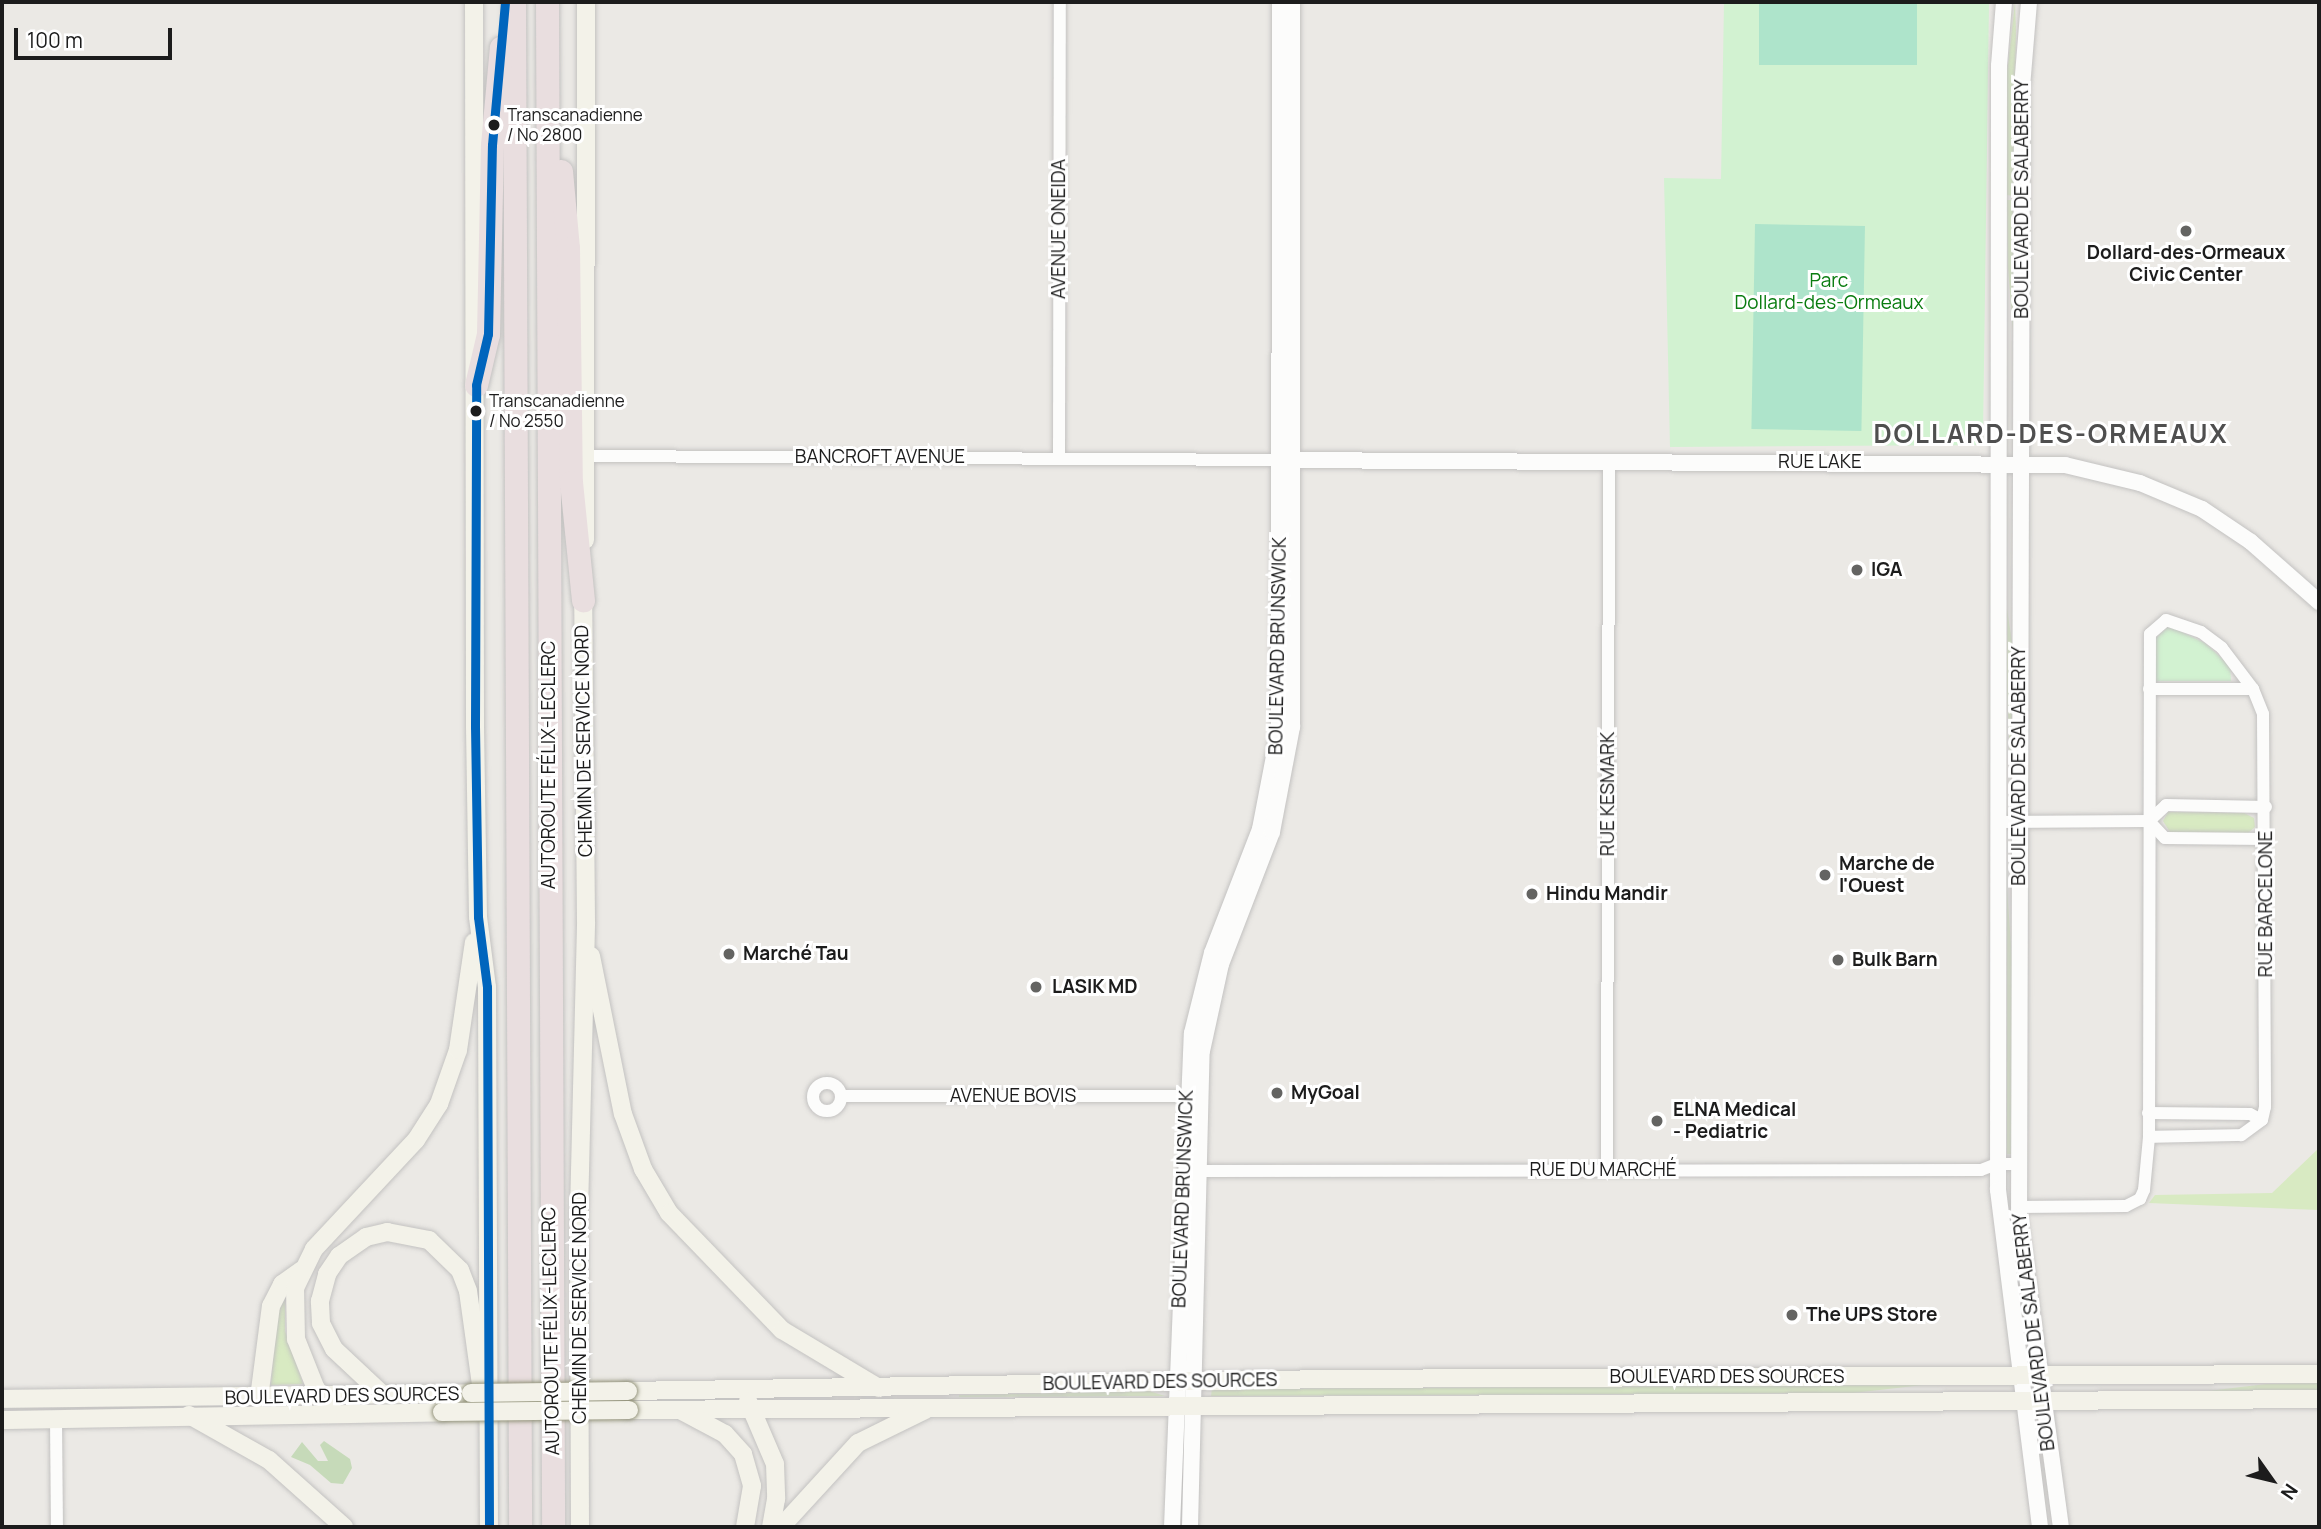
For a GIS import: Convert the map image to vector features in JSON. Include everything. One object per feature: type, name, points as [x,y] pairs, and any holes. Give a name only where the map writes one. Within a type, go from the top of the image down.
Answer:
[{"type":"highway","points":[[476,384],[488,334],[492,145],[505,2]]},
{"type":"highway","name":"AUTOROUTE FÉLIX-LECLERC","points":[[514,2],[520,1527]]},
{"type":"highway","name":"AUTOROUTE FÉLIX-LECLERC","points":[[547,2],[553,1527]]},
{"type":"highway","points":[[547,35],[568,248],[571,482],[583,600]]},
{"type":"main road","points":[[474,2],[478,917],[487,987],[491,1307],[487,1420],[489,1527]]},
{"type":"main road","name":"CHEMIN DE SERVICE NORD","points":[[581,1481],[579,1212],[586,922],[583,600],[587,456],[586,2]]},
{"type":"main road","points":[[335,1413],[321,1397],[294,1329],[293,1295],[302,1269],[318,1244],[416,1140],[444,1093],[458,1050],[478,917]]},
{"type":"main road","points":[[586,922],[620,1104],[636,1153],[660,1199],[685,1235],[782,1330],[879,1388]]},
{"type":"main road","points":[[381,1392],[334,1349],[321,1323],[320,1301],[327,1274],[347,1248],[366,1237],[398,1231],[438,1245],[460,1270],[468,1290],[487,1420]]},
{"type":"main road","points":[[259,1398],[271,1306],[282,1284],[302,1269]]},
{"type":"main road","name":"BOULEVARD DES SOURCES","points":[[2,1399],[259,1398],[381,1392],[879,1388],[1184,1381],[2319,1374]]},
{"type":"main road","points":[[740,1389],[753,1408],[775,1464],[776,1499],[771,1527]]},
{"type":"main road","name":"BOULEVARD DES SOURCES","points":[[2,1420],[753,1408],[2319,1399]]},
{"type":"main road","points":[[782,1527],[858,1443],[926,1409]]},
{"type":"main road","points":[[679,1410],[725,1434],[743,1454],[752,1486],[744,1527]]},
{"type":"main road","points":[[188,1415],[270,1460],[344,1527]]},
{"type":"main road","points":[[580,1527],[581,1481]]},
{"type":"main road","points":[[581,1481],[593,1527]]},
{"type":"street","name":"AVENUE ONEIDA","points":[[1059,457],[1060,2]]},
{"type":"street","name":"BOULEVARD BRUNSWICK","points":[[1172,1527],[1183,1406],[1192,1171],[1200,1074],[1210,1005],[1226,951],[1269,842],[1289,753],[1280,2]]},
{"type":"street","name":"BOULEVARD BRUNSWICK","points":[[1192,1171],[1186,1096],[1199,997],[1257,837],[1277,750],[1287,460],[1292,2]]},
{"type":"street","name":"BOULEVARD DE SALABERRY","points":[[2004,2],[1998,74],[1997,1164],[1999,1220],[2039,1521]]},
{"type":"street","name":"BOULEVARD DE SALABERRY","points":[[2029,2],[2023,63],[2019,1207],[2059,1519]]},
{"type":"street","name":"BANCROFT AVENUE","points":[[587,456],[1173,456],[1287,460]]},
{"type":"street","name":"RUE LAKE","points":[[1287,460],[1998,461],[2102,472],[2190,503],[2237,532],[2319,602]]},
{"type":"street","name":"RUE KESMARK","points":[[1607,1169],[1609,461]]},
{"type":"street","name":"RUE BARCELONE","points":[[2019,1207],[2134,1203],[2144,1190],[2149,1137],[2150,634],[2166,620],[2201,632],[2222,648],[2253,690],[2266,733],[2262,1120]]},
{"type":"street","points":[[2149,689],[2253,690]]},
{"type":"street","points":[[1998,822],[2149,821],[2166,805],[2266,807]]},
{"type":"street","points":[[2149,821],[2165,838],[2266,839]]},
{"type":"street","name":"AVENUE BOVIS","points":[[841,1096],[1186,1096]]},
{"type":"street","points":[[2148,1113],[2250,1114],[2262,1120],[2241,1135],[2149,1137]]},
{"type":"street","name":"RUE DU MARCHÉ","points":[[1192,1171],[1970,1170],[1997,1164],[2019,1164]]},
{"type":"street","name":"BOULEVARD BRUNSWICK","points":[[1183,1406],[1190,1527]]},
{"type":"street","points":[[56,1418],[57,1527]]},
{"type":"street","points":[[2039,1521],[2059,1519]]},
{"type":"green space","name":"Parc Dollard-des-Ormeaux","points":[[1724,2],[1989,2],[1983,436],[1977,445],[1670,447],[1664,178],[1721,179]]},
{"type":"green space","points":[[1759,2],[1917,2],[1917,65],[1759,65]]},
{"type":"green space","points":[[2015,2],[2013,196],[2007,195],[2007,73]]},
{"type":"green space","points":[[2007,200],[2013,200],[2013,332],[2008,268]]},
{"type":"green space","points":[[1755,224],[1865,226],[1861,431],[1751,429]]},
{"type":"green space","points":[[2007,609],[2013,648],[2011,778],[2007,691]]},
{"type":"green space","points":[[2169,626],[2205,643],[2230,666],[2231,681],[2156,681],[2155,639]]},
{"type":"green space","points":[[2168,812],[2244,813],[2254,818],[2255,827],[2248,833],[2170,832],[2163,821]]},
{"type":"green space","points":[[2007,890],[2013,971],[2013,1154],[2007,1154]]},
{"type":"green space","points":[[2319,1148],[2319,1210],[2149,1203],[2155,1195],[2272,1193]]},
{"type":"green space","points":[[285,1291],[285,1331],[303,1384],[271,1385],[277,1311]]},
{"type":"green space","points":[[2319,1383],[2319,1390],[2208,1391],[2266,1384]]},
{"type":"green space","points":[[1923,1385],[1853,1393],[1211,1396],[1212,1389]]},
{"type":"green space","points":[[1149,1391],[1165,1396],[959,1397],[959,1395]]},
{"type":"green space","points":[[324,1441],[350,1459],[352,1468],[343,1484],[331,1483],[310,1465],[291,1457],[302,1442],[318,1461],[328,1461],[320,1445]]},
{"type":"transit line","points":[[489,1527],[487,987],[478,917],[475,727],[476,385],[488,334],[492,145],[505,2]]},
{"type":"place","name":"Transcanadienne / No 2800","points":[[494,125]]},
{"type":"place","name":"Dollard-des-Ormeaux Civic Center","points":[[2186,231]]},
{"type":"place","name":"Transcanadienne / No 2550","points":[[476,411]]},
{"type":"place","name":"IGA","points":[[1857,570]]},
{"type":"place","name":"Marche de l'Ouest","points":[[1825,875]]},
{"type":"place","name":"Hindu Mandir","points":[[1532,894]]},
{"type":"place","name":"Marché Tau","points":[[729,954]]},
{"type":"place","name":"Bulk Barn","points":[[1838,960]]},
{"type":"place","name":"LASIK MD","points":[[1036,987]]},
{"type":"place","name":"MyGoal","points":[[1277,1093]]},
{"type":"place","name":"ELNA Medical - Pediatric","points":[[1657,1121]]},
{"type":"place","name":"The UPS Store","points":[[1792,1315]]},
{"type":"district","name":"DOLLARD-DES-ORMEAUX","points":[[2051,434]]}]
